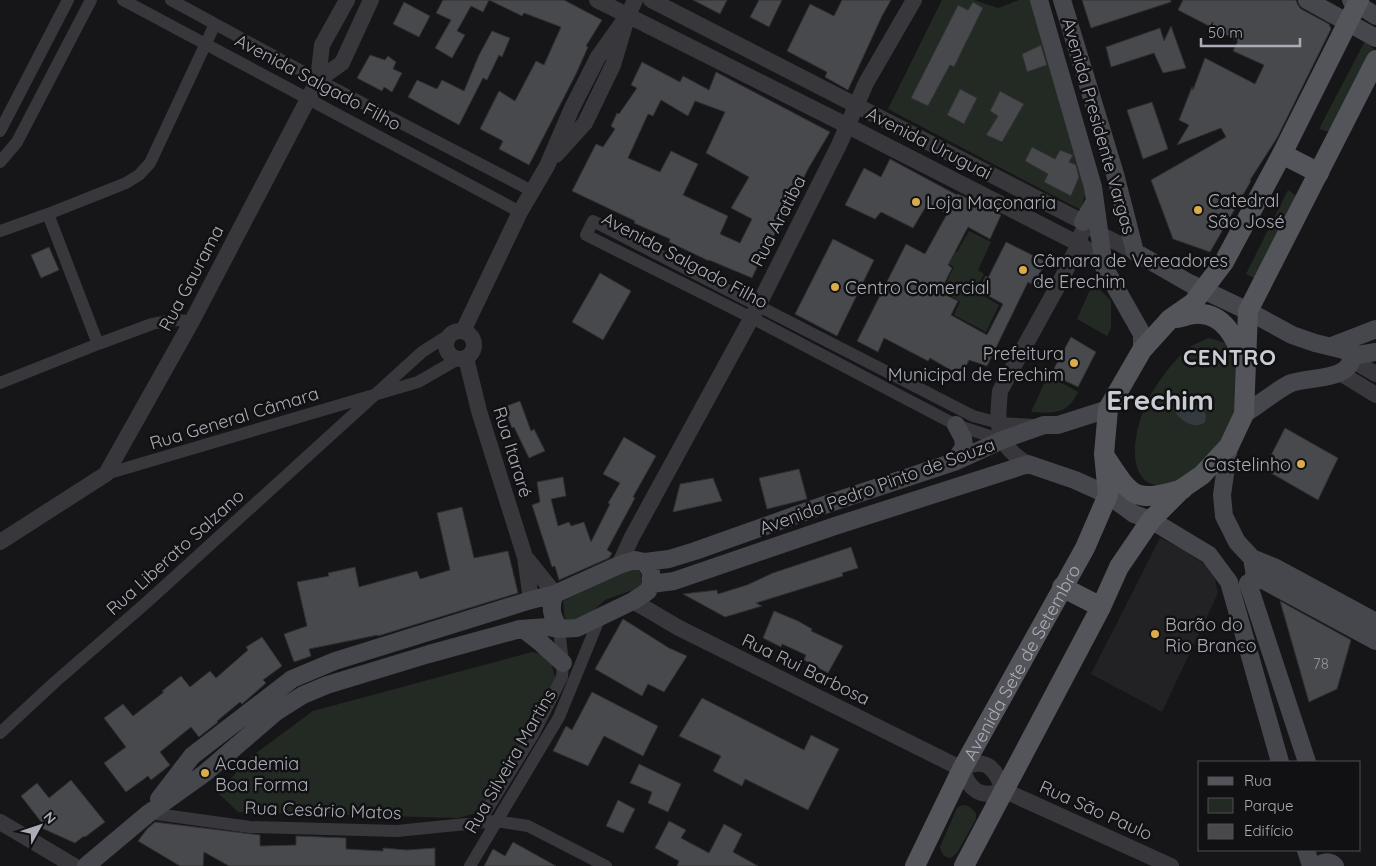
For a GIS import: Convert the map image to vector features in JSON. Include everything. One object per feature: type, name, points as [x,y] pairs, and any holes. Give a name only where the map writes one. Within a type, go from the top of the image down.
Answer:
[{"type":"main road","name":"Avenida Presidente Vargas","points":[[1039,0],[1093,187],[1104,267],[1142,334],[1142,350]]},
{"type":"main road","name":"Avenida Presidente Vargas","points":[[1062,0],[1115,174],[1135,252]]},
{"type":"main road","points":[[1308,0],[1376,38]]},
{"type":"main road","points":[[1183,488],[1167,494],[1139,496],[1124,485],[1104,454],[1108,409],[1142,350],[1170,319],[1193,303],[1224,262],[1282,154],[1347,22],[1355,1],[1376,16]]},
{"type":"main road","points":[[1307,761],[1252,572],[1224,516],[1222,495],[1229,446],[1244,414],[1248,311],[1376,60]]},
{"type":"main road","points":[[1282,154],[1318,173]]},
{"type":"main road","points":[[1083,222],[1095,201]]},
{"type":"main road","name":"Avenida Uruguai","points":[[1135,252],[1292,335],[1314,343],[1344,350],[1348,363]]},
{"type":"main road","points":[[1170,319],[1201,314],[1220,320],[1235,340],[1246,362]]},
{"type":"main road","points":[[1332,346],[1376,329]]},
{"type":"main road","points":[[1244,414],[1290,384],[1305,379],[1323,378],[1348,363],[1376,352]]},
{"type":"main road","name":"Avenida Pedro Pinto de Souza","points":[[148,814],[192,756],[292,679],[335,661],[425,632],[555,594],[618,565],[635,560],[645,562],[669,558],[694,551],[954,462],[1000,432],[1058,424],[1108,409]]},
{"type":"main road","points":[[954,462],[964,447],[963,438],[956,425]]},
{"type":"main road","points":[[964,866],[1101,607],[1120,567],[1151,520],[1183,488],[1202,475],[1229,446]]},
{"type":"main road","name":"Avenida Sete de Setembro","points":[[915,866],[962,769],[1085,548],[1108,495],[1104,454]]},
{"type":"main road","points":[[1028,464],[1074,480],[1108,495],[1134,514],[1151,520],[1208,555],[1229,582],[1280,761]]},
{"type":"main road","name":"Avenida Pedro Pinto de Souza","points":[[86,866],[148,814],[204,773],[276,712],[303,695],[327,685],[428,654],[523,629],[548,626],[559,629],[577,628],[633,601],[648,591],[652,584],[674,581],[835,526],[1028,464]]},
{"type":"main road","points":[[830,503],[835,526]]},
{"type":"main road","points":[[645,562],[651,572],[652,584]]},
{"type":"main road","points":[[1229,582],[1240,585],[1252,572],[1274,568],[1376,622]]},
{"type":"main road","points":[[1252,572],[1376,641]]},
{"type":"main road","points":[[1062,587],[1101,607]]},
{"type":"main road","points":[[555,594],[551,604],[552,617],[559,629]]},
{"type":"main road","points":[[523,629],[541,642],[563,663]]},
{"type":"main road","points":[[425,632],[428,654]]},
{"type":"main road","points":[[1306,851],[1311,866]]},
{"type":"main road","points":[[1334,851],[1337,866]]},
{"type":"main road","points":[[1319,866],[1326,862],[1337,866]]},
{"type":"street","points":[[17,142],[0,132],[68,0]]},
{"type":"street","points":[[0,162],[17,142],[91,0]]},
{"type":"street","name":"Avenida Salgado Filho","points":[[123,0],[520,212]]},
{"type":"street","name":"Avenida Salgado Filho","points":[[171,0],[318,80],[532,191]]},
{"type":"street","points":[[318,80],[322,45],[346,0]]},
{"type":"street","points":[[318,80],[342,63],[371,0]]},
{"type":"street","name":"Avenida Uruguai","points":[[597,0],[1078,244],[1094,254],[1104,267]]},
{"type":"street","points":[[547,166],[586,122],[613,65],[634,0]]},
{"type":"street","name":"Avenida Uruguai","points":[[651,0],[1083,222],[1100,234],[1135,252]]},
{"type":"street","name":"Rua Aratiba","points":[[618,565],[755,312],[848,126],[866,83],[914,0]]},
{"type":"street","points":[[457,332],[472,336],[474,344],[472,353],[462,358],[454,357],[447,351],[446,342],[457,332],[520,212],[547,166],[572,108],[598,57],[628,16]]},
{"type":"street","points":[[0,231],[126,183],[139,175],[150,162],[216,24]]},
{"type":"street","points":[[598,57],[613,65]]},
{"type":"street","name":"Rua Gaurama","points":[[106,474],[192,320],[318,80]]},
{"type":"street","points":[[48,214],[98,344]]},
{"type":"street","name":"Avenida Salgado Filho","points":[[1000,432],[956,425],[755,312],[593,222],[589,228],[586,235],[755,312],[973,416],[1000,432],[1015,455],[1028,464]]},
{"type":"street","points":[[1000,432],[1000,391],[1078,244],[1083,222]]},
{"type":"street","points":[[0,383],[152,324],[171,320],[192,320]]},
{"type":"street","name":"Rua General Câmara","points":[[373,396],[422,352],[457,332]]},
{"type":"street","name":"Rua General Câmara","points":[[106,474],[418,382],[462,358]]},
{"type":"street","name":"Rua Itararé","points":[[462,358],[525,557],[531,600]]},
{"type":"street","points":[[1348,363],[1376,374]]},
{"type":"street","points":[[1348,363],[1376,395]]},
{"type":"street","name":"Rua Liberato Salzano","points":[[0,733],[373,396]]},
{"type":"street","points":[[0,542],[106,474]]},
{"type":"street","name":"Rua Itararé","points":[[525,557],[555,594]]},
{"type":"street","name":"Rua Rui Barbosa","points":[[633,601],[687,632],[962,769]]},
{"type":"street","name":"Rua Silveira Martins","points":[[470,866],[559,717],[600,617]]},
{"type":"street","name":"Rua Silveira Martins","points":[[479,823],[545,712],[562,677],[563,663],[559,629]]},
{"type":"street","points":[[981,763],[994,771],[1000,779],[1003,790],[990,793],[975,791],[967,784],[962,769],[972,764],[981,763]]},
{"type":"street","name":"Rua São Paulo","points":[[1003,790],[1171,866]]},
{"type":"street","name":"Rua Cesário Matos","points":[[148,814],[250,827],[397,831],[496,821],[528,826],[606,866]]},
{"type":"street","points":[[0,822],[74,866]]},
{"type":"shaded area","points":[[1179,400],[1198,405],[1206,415],[1205,422],[1196,425],[1191,424],[1178,416],[1173,407]]},
{"type":"shaded area","name":"Barão do Rio Branco","points":[[1160,538],[1182,549],[1207,566],[1215,579],[1218,593],[1162,712],[1091,674]]},
{"type":"green space","points":[[942,0],[974,0],[998,8],[1019,0],[1032,0],[1086,190],[1081,210],[888,109]]},
{"type":"green space","points":[[1365,41],[1375,50],[1329,132],[1319,129]]},
{"type":"green space","points":[[1288,190],[1301,199],[1258,280],[1246,274]]},
{"type":"green space","points":[[969,231],[991,242],[978,270],[984,274],[975,291],[999,305],[986,332],[954,315],[960,301],[942,291],[954,267],[939,258],[945,247],[957,252]]},
{"type":"green space","points":[[1093,283],[1111,301],[1111,328],[1107,336],[1077,319]]},
{"type":"green space","points":[[1209,338],[1226,343],[1239,358],[1236,405],[1227,432],[1210,457],[1173,488],[1147,482],[1140,474],[1136,464],[1135,452],[1138,428],[1146,405],[1161,379],[1179,357],[1198,342]]},
{"type":"green space","points":[[1048,375],[1078,392],[1074,400],[1065,409],[1047,413],[1031,412]]},
{"type":"green space","points":[[638,565],[644,586],[605,600],[583,620],[565,622],[563,601]]},
{"type":"green space","points":[[532,652],[549,656],[557,684],[486,810],[458,818],[238,812],[218,793],[248,759],[313,711]]},
{"type":"green space","points":[[962,805],[968,806],[976,813],[976,819],[957,853],[948,858],[943,855],[940,847],[957,808]]},
{"type":"building","points":[[443,0],[489,0],[483,12],[471,6],[457,31],[465,35],[452,58],[435,48],[451,20],[436,13]]},
{"type":"building","points":[[489,0],[564,0],[602,20],[586,46],[588,47],[576,74],[529,165],[499,149],[503,141],[480,129],[499,91],[515,101],[536,61],[544,65],[561,27],[524,13],[522,16]]},
{"type":"building","points":[[693,0],[727,0],[720,14]]},
{"type":"building","points":[[759,0],[782,0],[769,27],[750,17]]},
{"type":"building","points":[[842,0],[891,0],[848,90],[825,77],[827,72],[787,51],[810,4],[834,16]]},
{"type":"building","points":[[1082,0],[1171,0],[1171,2],[1091,28]]},
{"type":"building","points":[[1183,0],[1296,0],[1301,9],[1329,24],[1331,29],[1277,138],[1250,180],[1210,252],[1173,239],[1151,180],[1226,137],[1221,128],[1177,145],[1189,125],[1179,120],[1205,58],[1255,84],[1264,65],[1233,51],[1238,41],[1178,10]]},
{"type":"building","points":[[404,2],[430,16],[419,37],[393,24]]},
{"type":"building","points":[[973,2],[983,8],[954,67],[950,65],[928,106],[911,98],[958,5],[968,10]]},
{"type":"building","points":[[1171,26],[1186,68],[1163,73],[1154,53],[1111,67],[1106,47],[1160,28],[1164,41]]},
{"type":"building","points":[[492,31],[510,38],[502,57],[499,55],[487,80],[483,78],[459,125],[408,97],[417,80],[437,89],[442,80],[464,91],[479,55]]},
{"type":"building","points":[[1041,45],[1047,65],[1027,72],[1022,54]]},
{"type":"building","points":[[370,55],[385,60],[388,56],[396,62],[393,69],[402,73],[392,92],[384,87],[382,91],[357,78]]},
{"type":"building","points":[[642,62],[680,82],[683,76],[709,90],[716,72],[830,132],[808,169],[778,232],[776,231],[768,249],[766,248],[752,278],[709,261],[669,242],[670,239],[572,191],[596,144],[603,147],[615,129],[611,126],[617,113],[619,114],[637,88],[631,85]],"holes":[[[661,100],[688,116],[695,101],[725,112],[706,153],[749,177],[731,208],[752,219],[740,243],[720,234],[728,216],[683,195],[698,164],[671,151],[660,172],[628,158],[648,114],[653,116]]]},
{"type":"building","points":[[960,89],[977,98],[964,124],[947,115]]},
{"type":"building","points":[[1000,91],[1024,104],[1002,142],[986,135],[998,116],[990,111]]},
{"type":"building","points":[[1152,102],[1168,149],[1143,159],[1127,110]]},
{"type":"building","points":[[1032,147],[1055,159],[1060,150],[1073,155],[1069,162],[1076,165],[1079,177],[1071,196],[1044,182],[1048,174],[1025,161]]},
{"type":"building","points":[[890,159],[957,195],[1001,215],[990,239],[968,227],[948,265],[952,268],[940,292],[958,301],[951,315],[987,335],[1003,304],[978,290],[986,276],[988,278],[1006,242],[1046,262],[1039,275],[1043,279],[1038,288],[1028,282],[987,366],[969,360],[961,376],[930,358],[928,361],[884,338],[878,352],[857,341],[906,244],[925,254],[947,214],[928,203],[913,228],[881,212],[875,219],[845,205],[864,168],[881,177]]},
{"type":"building","name":"Centro Comercial","points":[[833,239],[874,260],[837,336],[795,314]]},
{"type":"building","points":[[49,247],[59,270],[41,278],[31,255]]},
{"type":"building","points":[[600,273],[631,291],[603,340],[572,322]]},
{"type":"building","name":"Prefeitura Municipal de Erechim","points":[[1071,337],[1096,352],[1078,387],[1051,374]]},
{"type":"building","points":[[520,401],[531,431],[534,429],[545,451],[529,458],[514,427],[512,428],[504,407]]},
{"type":"building","name":"Castelinho","points":[[1285,428],[1338,458],[1318,500],[1264,469]]},
{"type":"building","points":[[624,437],[656,456],[607,550],[612,553],[609,558],[559,580],[555,566],[552,567],[532,505],[540,502],[537,482],[563,477],[566,496],[551,499],[558,526],[569,522],[571,526],[584,522],[591,542],[610,504],[608,503],[620,483],[603,474]]},
{"type":"building","points":[[799,469],[807,499],[767,509],[759,478]]},
{"type":"building","points":[[713,478],[722,501],[673,512],[680,484]]},
{"type":"building","points":[[462,507],[474,558],[508,551],[518,593],[378,636],[309,649],[311,656],[294,662],[284,634],[307,626],[297,582],[329,576],[328,573],[355,567],[359,587],[417,571],[420,579],[450,570],[437,513]]},
{"type":"building","points":[[851,547],[858,568],[842,573],[843,576],[756,603],[762,606],[725,617],[683,594],[717,590],[718,594]]},
{"type":"building","points":[[1280,601],[1351,640],[1337,689],[1309,702]]},
{"type":"building","points":[[774,611],[798,621],[812,629],[811,631],[843,646],[828,673],[804,660],[806,655],[782,644],[781,647],[763,638]]},
{"type":"building","points":[[623,619],[669,648],[687,656],[664,692],[648,684],[642,696],[595,669]]},
{"type":"building","points":[[262,637],[282,666],[263,680],[266,683],[242,704],[240,702],[199,737],[191,727],[160,752],[170,765],[151,780],[148,776],[126,792],[104,763],[126,747],[104,718],[123,704],[133,716],[181,676],[190,687],[210,671],[216,678],[248,650],[246,647]]},
{"type":"building","points":[[592,692],[658,726],[643,756],[604,736],[588,766],[553,751],[566,726],[572,730]]},
{"type":"building","points":[[702,698],[804,750],[811,735],[839,749],[808,810],[745,779],[742,786],[713,771],[721,756],[679,736]]},
{"type":"building","points":[[639,764],[681,784],[668,812],[648,803],[652,792],[630,783]]},
{"type":"building","points":[[71,780],[105,822],[75,843],[37,826],[42,823],[21,796],[37,783],[49,798]]},
{"type":"building","points":[[618,800],[635,809],[623,833],[606,826]]},
{"type":"building","points":[[669,821],[686,830],[681,838],[709,853],[724,824],[742,834],[733,852],[758,866],[677,866],[679,861],[655,848]]},
{"type":"building","points":[[155,822],[260,835],[260,846],[296,845],[296,836],[346,838],[346,849],[383,851],[383,848],[407,850],[435,848],[435,866],[229,866],[204,852],[203,866],[180,866],[138,841]]},
{"type":"building","points":[[513,842],[556,866],[484,866],[493,849],[505,856]]},
{"type":"place","name":"Loja Maçonaria","points":[[916,202]]},
{"type":"place","name":"Catedral São José","points":[[1198,210]]},
{"type":"place","name":"Câmara de Vereadores de Erechim","points":[[1023,270]]},
{"type":"place","name":"Centro Comercial","points":[[835,287]]},
{"type":"place","name":"Prefeitura Municipal de Erechim","points":[[1074,363]]},
{"type":"place","name":"Castelinho","points":[[1301,464]]},
{"type":"place","name":"Barão do Rio Branco","points":[[1155,634]]},
{"type":"place","name":"Academia Boa Forma","points":[[205,773]]},
{"type":"district","name":"CENTRO","points":[[1230,357]]},
{"type":"district","name":"Erechim","points":[[1160,399]]}]
